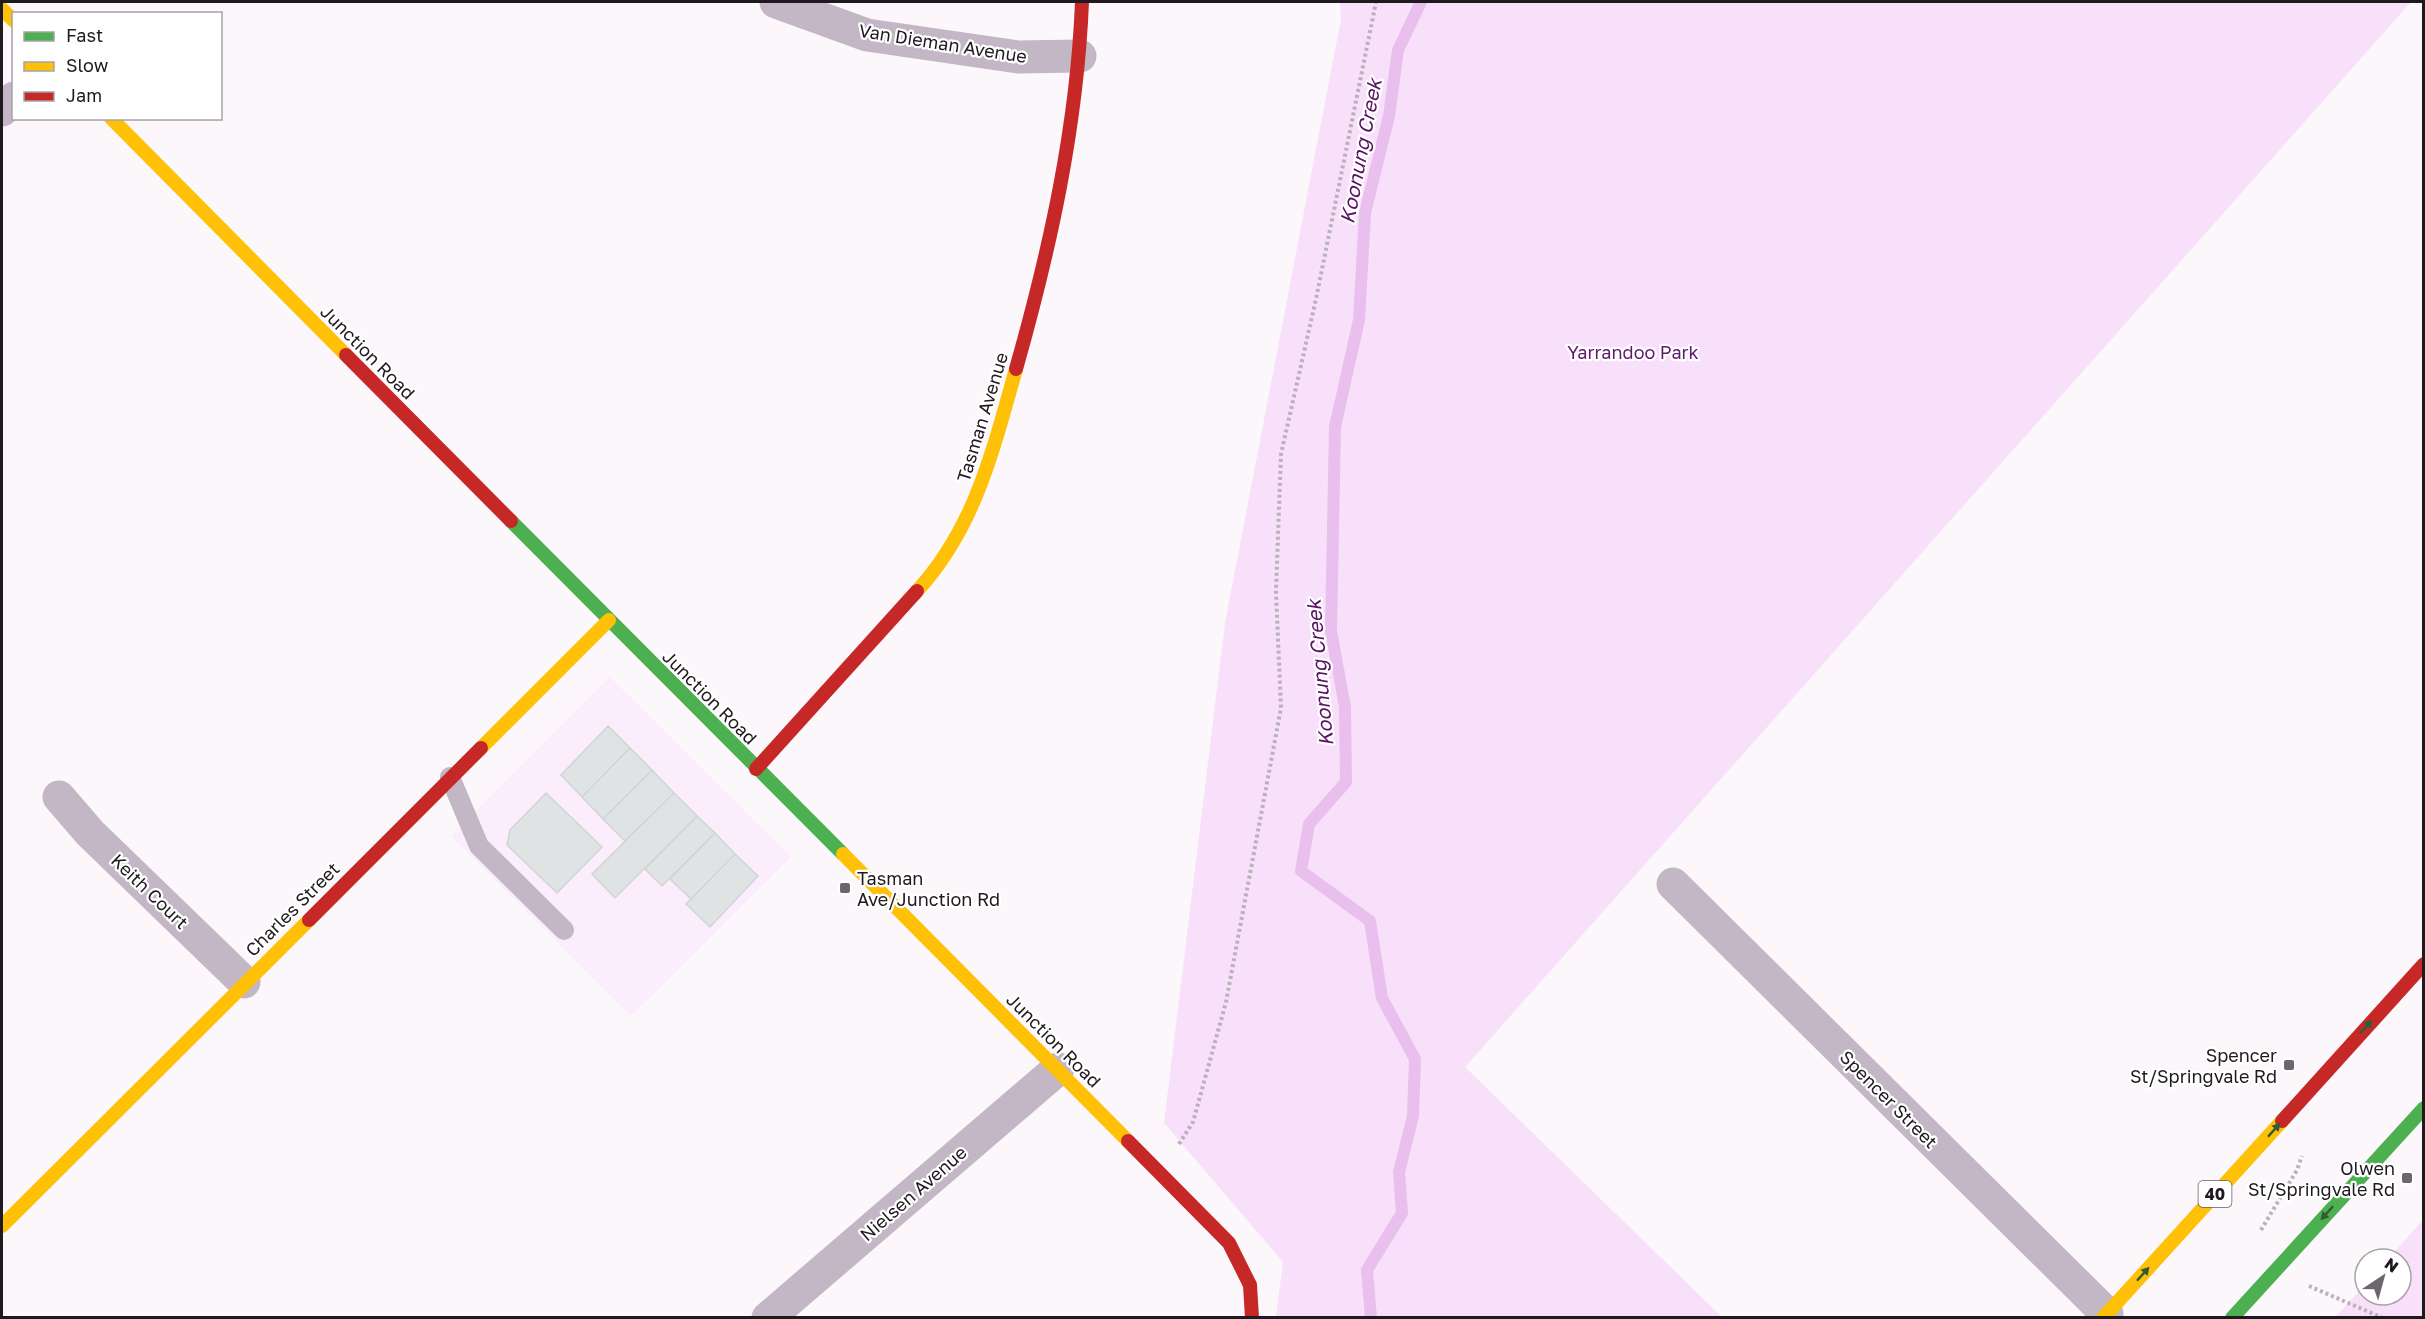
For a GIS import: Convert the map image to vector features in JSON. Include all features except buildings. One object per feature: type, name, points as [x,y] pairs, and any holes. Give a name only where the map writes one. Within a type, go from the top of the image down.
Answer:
[{"type":"main road","name":"Tasman Avenue","points":[[756,769],[941,565],[985,479],[1027,330],[1065,168],[1080,56],[1082,2]]},
{"type":"main road","name":"Junction Road","points":[[113,120],[1229,1243],[1250,1284],[1252,1317]]},
{"type":"main road","name":"Charles Street","points":[[2,1227],[244,982],[609,620]]},
{"type":"main road","name":"40","points":[[2105,1316],[2424,964]]},
{"type":"main road","points":[[2232,1317],[2424,1108]]},
{"type":"street","name":"Van Dieman Avenue","points":[[776,2],[867,35],[1018,57],[1080,56]]},
{"type":"street","name":"Keith Court","points":[[59,796],[90,833],[244,982]]},
{"type":"street","name":"Spencer Street","points":[[1673,884],[2105,1316]]},
{"type":"street","name":"Nielsen Avenue","points":[[768,1317],[1058,1069]]},
{"type":"lane","points":[[450,777],[479,846],[564,930]]},
{"type":"path","points":[[1160,1172],[1193,1122],[1226,1002],[1281,708],[1276,591],[1281,454],[1316,299],[1376,2]]},
{"type":"path","points":[[2323,1292],[2383,1317]]},
{"type":"shaded area","points":[[610,677],[791,857],[631,1016],[451,836]]},
{"type":"green space","name":"Yarrandoo Park","points":[[1340,2],[2411,2],[1465,1067],[1722,1317],[1276,1317],[1283,1262],[1164,1123],[1225,623],[1341,19]]},
{"type":"green space","points":[[2423,1220],[2423,1317],[2335,1317],[2353,1298],[2353,1307],[2413,1307],[2413,1247],[2399,1247]]},
{"type":"waterway","name":"Koonung Creek","points":[[1371,1318],[1367,1270],[1402,1213],[1399,1172],[1413,1116],[1415,1059],[1382,998],[1370,921],[1301,871],[1309,824],[1346,782],[1345,707],[1331,631],[1335,427],[1359,320],[1365,213],[1389,116],[1398,50],[1421,2]]},
{"type":"traffic: fast","points":[[511,521],[843,854]]},
{"type":"traffic: fast","points":[[2232,1318],[2424,1108]]},
{"type":"traffic: slow","points":[[2,9],[12,19]]},
{"type":"traffic: slow","points":[[113,120],[346,355]]},
{"type":"traffic: slow","points":[[917,591],[937,567],[968,514],[990,458],[1016,369]]},
{"type":"traffic: slow","points":[[481,748],[609,620]]},
{"type":"traffic: slow","points":[[843,854],[1128,1141]]},
{"type":"traffic: slow","points":[[2,1226],[309,920]]},
{"type":"traffic: slow","points":[[2103,1318],[2282,1121]]},
{"type":"traffic: jam","points":[[1016,369],[1040,279],[1060,187],[1074,95],[1082,2]]},
{"type":"traffic: jam","points":[[346,355],[511,521]]},
{"type":"traffic: jam","points":[[756,769],[917,591]]},
{"type":"traffic: jam","points":[[309,920],[481,748]]},
{"type":"traffic: jam","points":[[2282,1121],[2424,964]]},
{"type":"traffic: jam","points":[[1128,1141],[1229,1243],[1250,1285],[1252,1318]]},
{"type":"place","name":"Tasman Ave/Junction Rd","points":[[845,888]]},
{"type":"place","name":"Spencer St/Springvale Rd","points":[[2289,1065]]},
{"type":"place","name":"Olwen St/Springvale Rd","points":[[2407,1178]]}]
